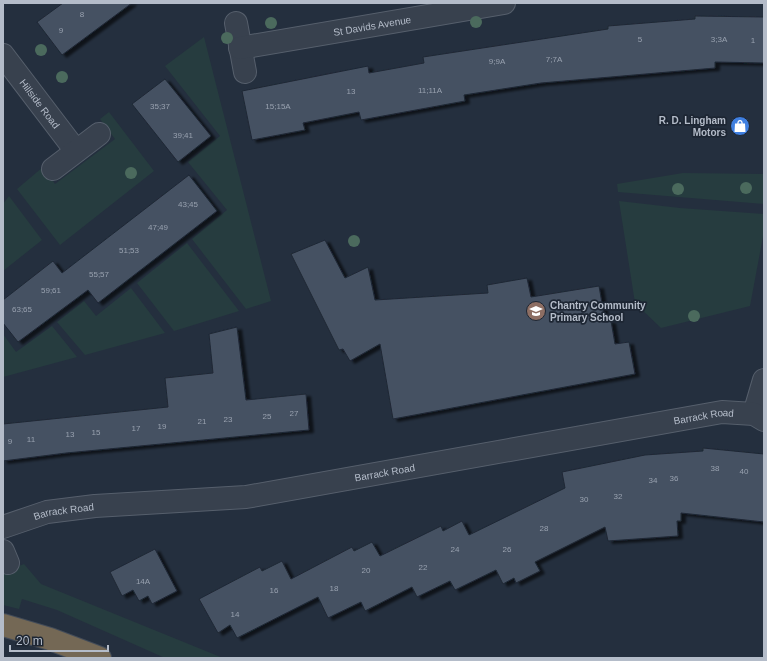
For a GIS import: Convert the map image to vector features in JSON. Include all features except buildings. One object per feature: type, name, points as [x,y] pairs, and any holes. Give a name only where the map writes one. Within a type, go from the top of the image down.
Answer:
[{"type":"highway","points":[[3,625],[50,639],[100,658]]},
{"type":"street","name":"St Davids Avenue","points":[[240,48],[504,3]]},
{"type":"street","points":[[236,22],[245,72]]},
{"type":"street","name":"Hillside Road","points":[[3,55],[76,151]]},
{"type":"street","points":[[53,168],[99,134]]},
{"type":"street","points":[[759,417],[764,380]]},
{"type":"street","name":"Barrack Road","points":[[3,528],[47,512],[96,506],[246,497],[722,412],[759,417]]},
{"type":"green space","points":[[204,37],[271,301],[246,309],[192,239],[227,210],[188,162],[220,136],[165,66]]},
{"type":"green space","points":[[109,112],[154,171],[60,245],[17,189],[43,167],[55,184],[115,139],[100,119]]},
{"type":"green space","points":[[683,173],[764,174],[764,204],[618,192],[617,184]]},
{"type":"green space","points":[[9,196],[42,240],[3,271],[3,204]]},
{"type":"green space","points":[[619,201],[680,208],[764,214],[764,231],[750,306],[661,328],[635,303]]},
{"type":"green space","points":[[187,243],[239,311],[174,331],[137,283]]},
{"type":"green space","points":[[131,288],[165,333],[85,355],[57,322],[84,301],[96,316]]},
{"type":"green space","points":[[52,326],[77,357],[3,377],[3,334],[16,352]]},
{"type":"green space","points":[[24,564],[41,584],[223,658],[165,658],[57,610],[22,599],[19,609],[3,605],[3,572]]},
{"type":"place","name":"R. D. Lingham Motors","points":[[740,126]]},
{"type":"place","name":"Chantry Community Primary School","points":[[536,311]]}]
